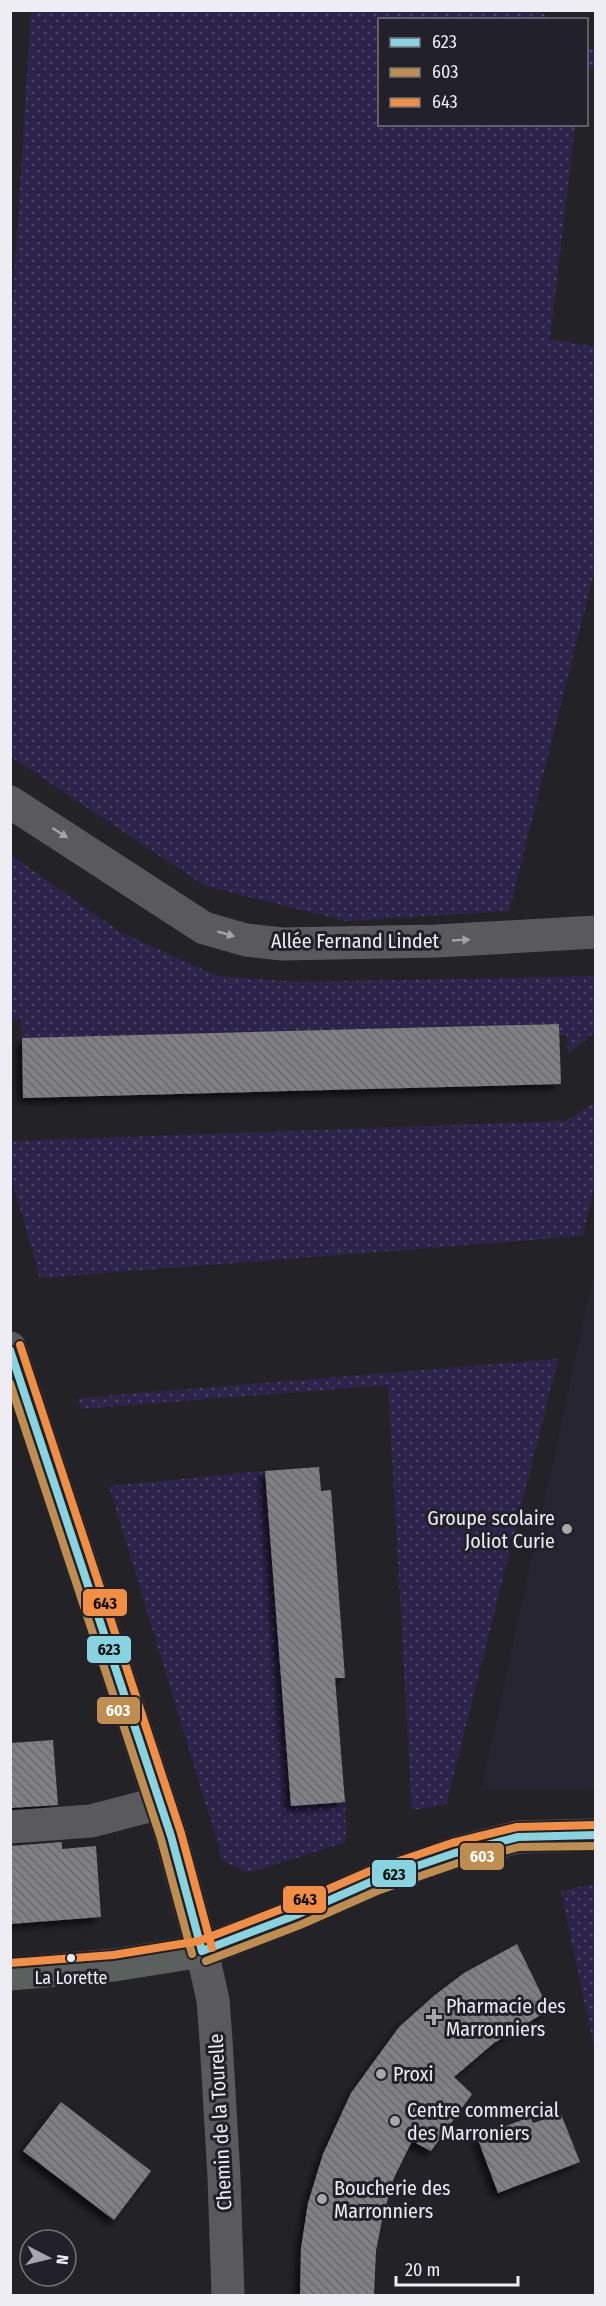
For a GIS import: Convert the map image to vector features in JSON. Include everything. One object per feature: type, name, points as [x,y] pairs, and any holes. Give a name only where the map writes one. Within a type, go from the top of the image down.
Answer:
[{"type":"main road","points":[[10,1974],[114,1965],[202,1951],[296,1915],[373,1881],[455,1853],[518,1838],[596,1835]]},
{"type":"street","name":"Allée Fernand Lindet","points":[[10,802],[204,928],[246,940],[282,944],[437,941],[596,932]]},
{"type":"street","name":"Chemin de la Tourelle","points":[[10,1348],[171,1836],[202,1951],[213,2000],[228,2295]]},
{"type":"street","points":[[10,1827],[91,1821],[160,1803]]},
{"type":"shaded area","points":[[538,10],[550,18],[378,18],[378,126],[575,126],[550,339],[595,347],[595,569],[509,911],[346,921],[205,886],[11,757],[10,347],[31,11]]},
{"type":"shaded area","points":[[588,46],[595,51],[595,69],[588,68]]},
{"type":"shaded area","points":[[11,855],[120,932],[217,976],[299,982],[595,976],[595,1032],[568,1054],[567,1035],[560,1035],[559,1024],[22,1038],[21,1020],[11,1020]]},
{"type":"shaded area","points":[[595,1102],[595,1182],[583,1236],[40,1278],[11,1176],[11,1141],[566,1121]]},
{"type":"shaded area","name":"Groupe scolaire Joliot Curie","points":[[595,1269],[595,1789],[481,1790]]},
{"type":"shaded area","points":[[558,1359],[446,1805],[412,1810],[388,1385],[81,1409],[78,1398]]},
{"type":"shaded area","points":[[265,1471],[291,1805],[345,1802],[346,1842],[248,1873],[223,1861],[109,1486]]},
{"type":"shaded area","points":[[596,1884],[595,2052],[561,1891]]},
{"type":"building","points":[[559,1024],[561,1084],[23,1098],[22,1038]]},
{"type":"building","points":[[319,1467],[321,1491],[331,1490],[345,1678],[335,1678],[345,1802],[291,1806],[265,1471]]},
{"type":"building","points":[[53,1740],[58,1805],[10,1808],[10,1743]]},
{"type":"building","points":[[62,1842],[62,1849],[96,1846],[101,1917],[10,1924],[10,1846]]},
{"type":"building","name":"Centre commercial des Marroniers","points":[[517,1944],[549,2010],[494,2043],[454,2077],[472,2094],[431,2151],[412,2141],[393,2180],[382,2220],[376,2251],[374,2295],[300,2295],[301,2248],[308,2203],[323,2154],[351,2093],[399,2027],[464,1973]]},
{"type":"building","points":[[61,2102],[151,2171],[114,2220],[23,2151]]},
{"type":"building","points":[[561,2114],[580,2162],[498,2193],[477,2137],[530,2117],[533,2123]]},
{"type":"transit line","name":"643","points":[[20,1345],[181,1833],[212,1948]]},
{"type":"transit line","name":"623","points":[[10,1350],[171,1836],[202,1951]]},
{"type":"transit line","name":"603","points":[[10,1383],[161,1839],[192,1954]]},
{"type":"transit line","name":"643","points":[[10,1963],[113,1955],[199,1941],[292,1905],[370,1871],[452,1843],[517,1827],[596,1825]]},
{"type":"transit line","name":"623","points":[[202,1951],[296,1915],[373,1881],[455,1853],[518,1837],[596,1835]]},
{"type":"transit line","name":"603","points":[[206,1961],[300,1925],[377,1891],[458,1863],[519,1847],[596,1846]]},
{"type":"place","name":"Groupe scolaire Joliot Curie","points":[[567,1529]]},
{"type":"place","name":"La Lorette","points":[[71,1958]]},
{"type":"place","name":"Pharmacie des Marronniers","points":[[434,2017]]},
{"type":"place","name":"Proxi","points":[[381,2074]]},
{"type":"place","name":"Centre commercial des Marroniers","points":[[395,2121]]},
{"type":"place","name":"Boucherie des Marronniers","points":[[322,2199]]}]
